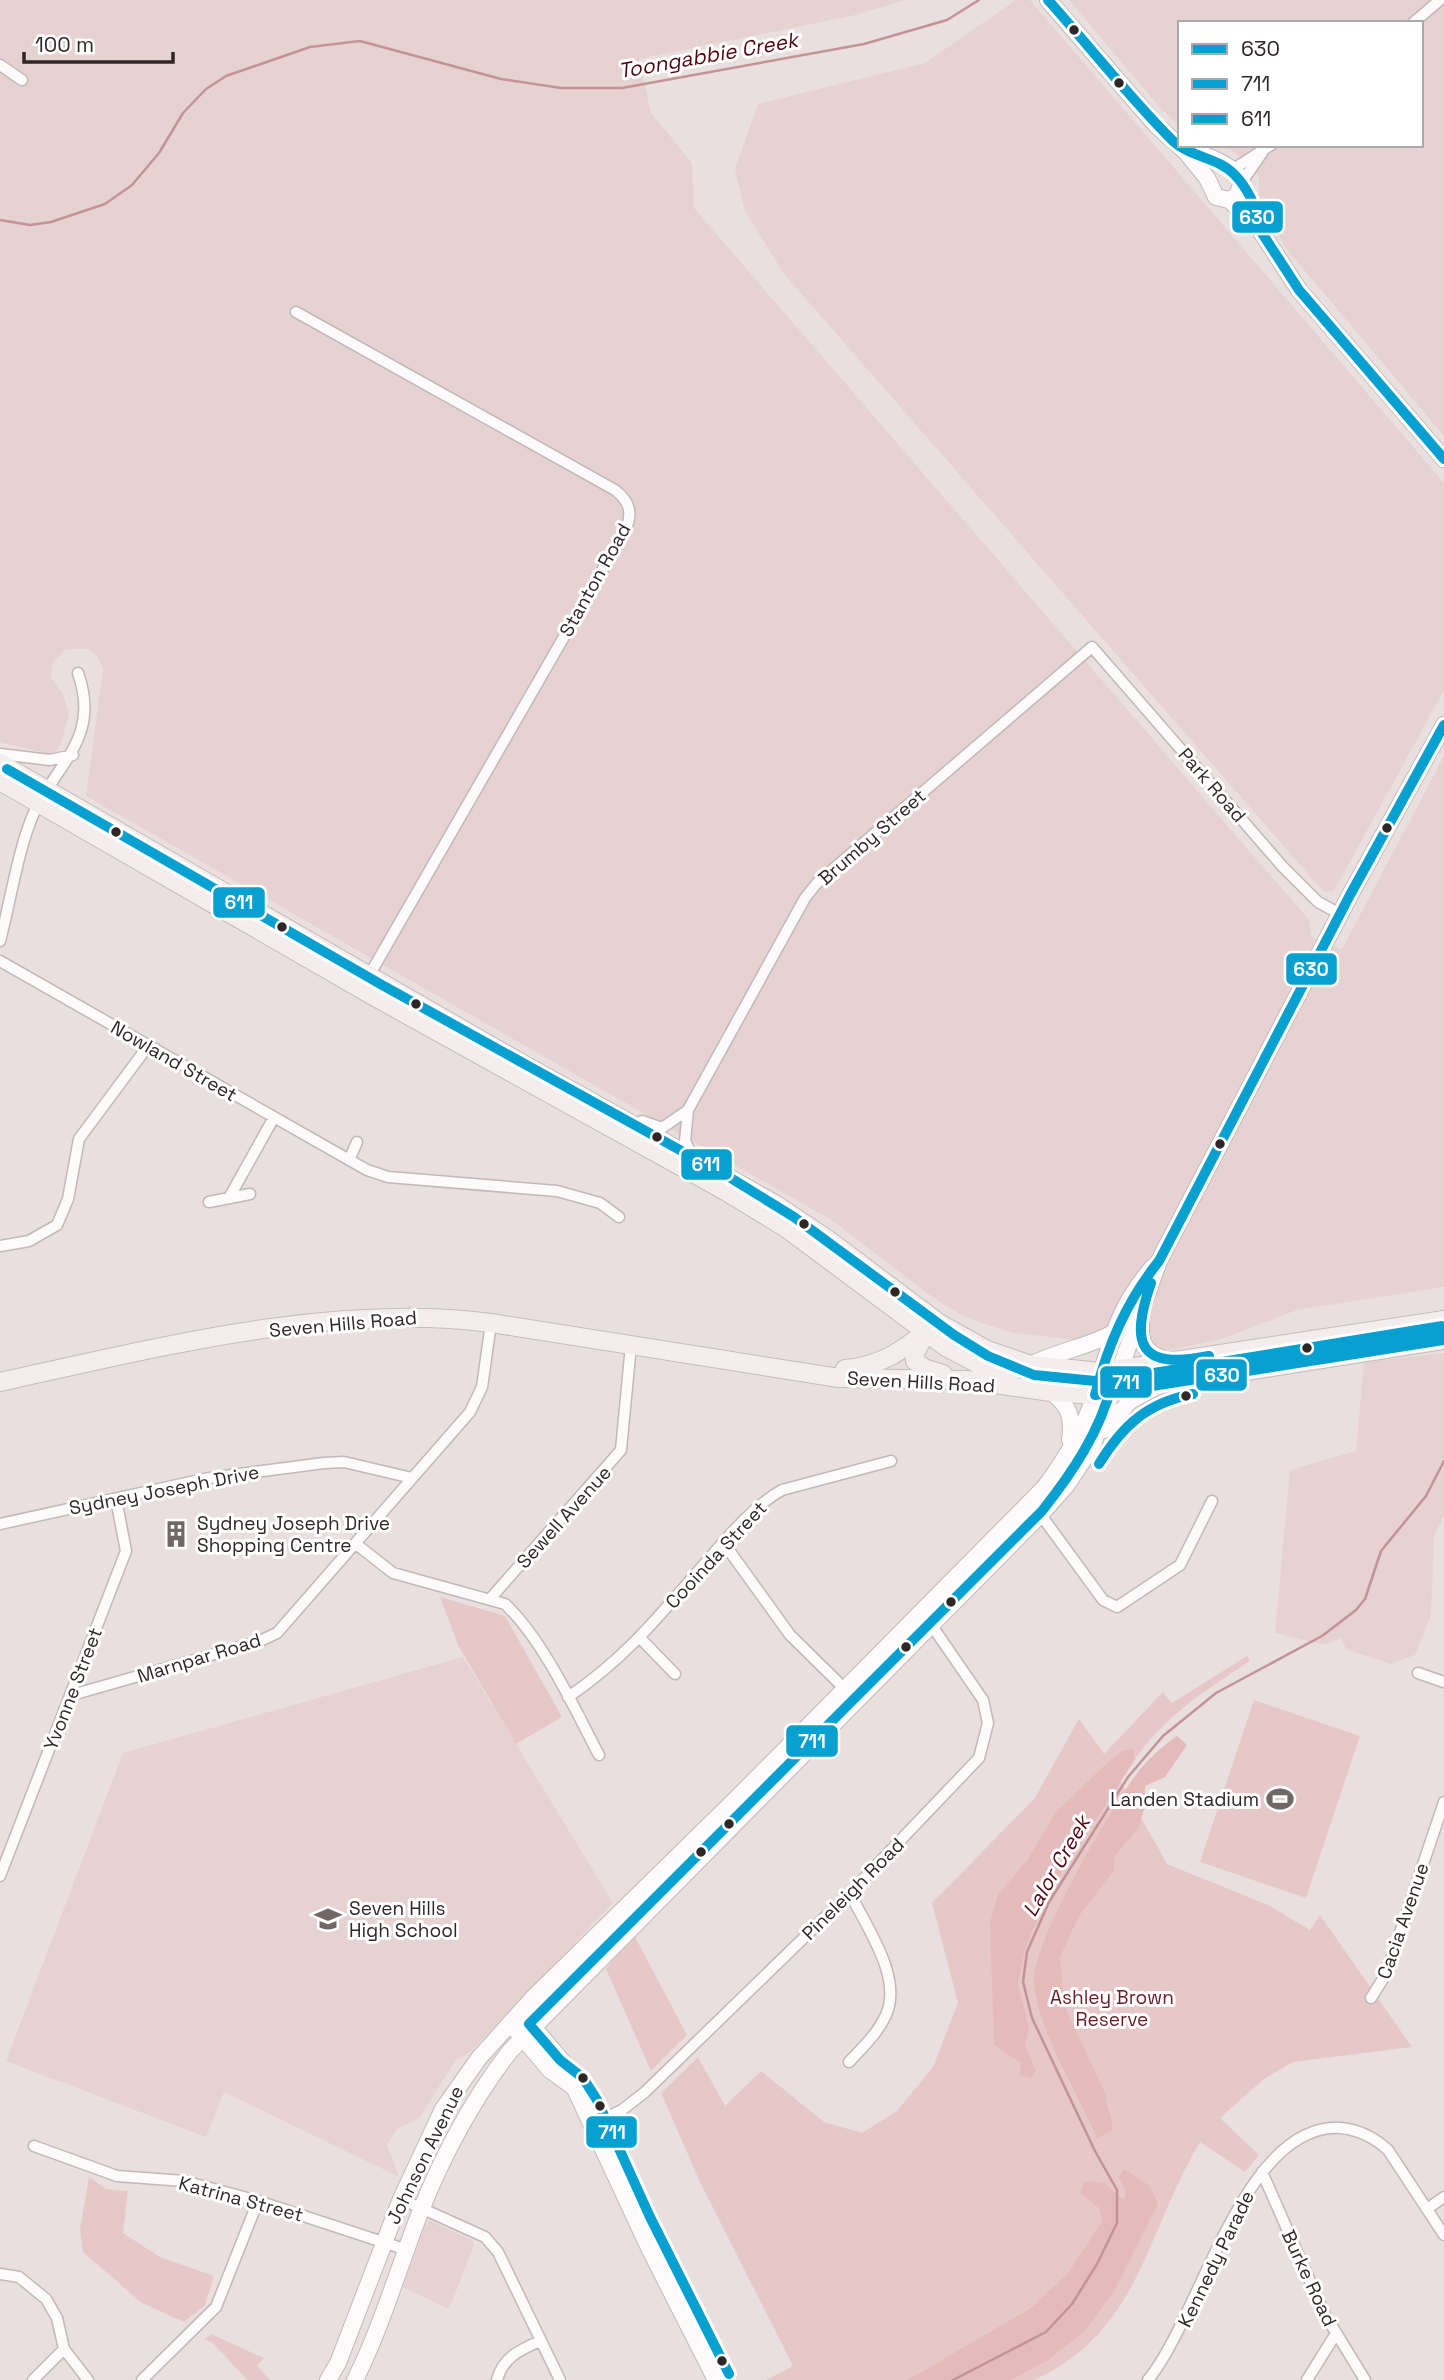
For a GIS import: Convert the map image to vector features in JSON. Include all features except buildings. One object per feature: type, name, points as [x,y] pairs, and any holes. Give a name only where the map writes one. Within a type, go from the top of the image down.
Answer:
[{"type":"main road","points":[[1048,0],[1157,126],[1178,145]]},
{"type":"main road","points":[[1181,147],[1210,184],[1216,197],[1229,200],[1258,227],[1299,290],[1444,459]]},
{"type":"main road","points":[[1185,151],[1200,154],[1235,177],[1254,207],[1258,227]]},
{"type":"main road","points":[[1210,184],[1215,173],[1235,177]]},
{"type":"main road","points":[[1229,200],[1237,196],[1235,177]]},
{"type":"main road","points":[[1158,1261],[1340,914],[1444,725]]},
{"type":"main road","points":[[0,763],[43,798]]},
{"type":"main road","points":[[0,781],[43,798],[365,983],[739,1199],[933,1327],[987,1350],[1031,1365],[1101,1372],[1444,1320]]},
{"type":"main road","points":[[365,983],[595,1104],[808,1225],[933,1327],[967,1360],[1031,1389]]},
{"type":"main road","name":"Johnson Avenue","points":[[355,2380],[422,2208],[469,2109],[528,2031],[932,1624],[1036,1508],[1120,1370],[1158,1261]]},
{"type":"main road","name":"Johnson Avenue","points":[[328,2380],[338,2363],[401,2199],[455,2089],[515,2018],[922,1610],[1036,1508],[1066,1486],[1093,1447],[1104,1394],[1101,1372],[1111,1335],[1135,1290],[1158,1261]]},
{"type":"main road","points":[[1141,1308],[1140,1335],[1145,1349],[1156,1357],[1175,1362]]},
{"type":"main road","name":"Seven Hills Road","points":[[0,1382],[223,1337],[347,1320],[413,1315],[491,1323],[839,1378],[967,1380],[1051,1392],[1104,1394],[1444,1340]]},
{"type":"main road","points":[[933,1327],[915,1353],[918,1365],[967,1380]]},
{"type":"main road","name":"Seven Hills Road","points":[[813,1372],[877,1364],[933,1327]]},
{"type":"main road","points":[[1031,1365],[1053,1353],[1094,1343],[1111,1335]]},
{"type":"main road","points":[[1093,1447],[1121,1410],[1160,1385]]},
{"type":"main road","points":[[1051,1392],[1064,1403],[1071,1417],[1069,1450]]},
{"type":"main road","points":[[515,2018],[528,2031],[550,2070],[573,2087],[716,2380]]},
{"type":"street","points":[[1415,21],[1440,0]]},
{"type":"street","points":[[0,65],[22,80]]},
{"type":"street","points":[[1235,177],[1269,147]]},
{"type":"street","name":"Stanton Road","points":[[296,312],[615,490],[624,497],[630,513],[626,530],[365,983]]},
{"type":"street","name":"Park Road","points":[[1093,647],[1283,867],[1318,902],[1340,914]]},
{"type":"street","name":"Brumby Street","points":[[699,1162],[685,1141],[688,1110],[780,937],[817,883],[1093,647]]},
{"type":"street","points":[[0,941],[32,817],[73,755],[81,736],[86,695],[78,673]]},
{"type":"street","points":[[0,754],[50,760],[73,755]]},
{"type":"street","name":"Nowland Street","points":[[0,961],[273,1119],[349,1160],[388,1177],[556,1191],[600,1203],[619,1217]]},
{"type":"street","points":[[0,1246],[29,1241],[57,1225],[68,1199],[79,1139],[148,1046]]},
{"type":"street","points":[[595,1104],[662,1128],[688,1110]]},
{"type":"street","points":[[229,1198],[273,1119]]},
{"type":"street","points":[[349,1160],[357,1142]]},
{"type":"street","points":[[209,1202],[250,1194]]},
{"type":"street","name":"Marnpar Road","points":[[72,1695],[260,1641],[277,1633],[470,1412],[482,1387],[491,1323]]},
{"type":"street","name":"Sewell Avenue","points":[[491,1598],[619,1454],[623,1442],[631,1345]]},
{"type":"street","name":"Cooinda Street","points":[[568,1697],[605,1672],[640,1638],[723,1542],[769,1497],[782,1490],[891,1461]]},
{"type":"street","name":"Sydney Joseph Drive","points":[[0,1524],[209,1478],[324,1463],[344,1462],[412,1478]]},
{"type":"street","name":"Yvonne Street","points":[[0,1876],[126,1551],[116,1499]]},
{"type":"street","points":[[1036,1508],[1110,1605],[1125,1604],[1180,1565],[1212,1501]]},
{"type":"street","points":[[723,1542],[790,1635],[857,1701]]},
{"type":"street","points":[[356,1544],[393,1573],[505,1604],[517,1615],[600,1755]]},
{"type":"street","name":"Pineleigh Road","points":[[593,2124],[622,2110],[645,2092],[850,1894],[968,1772],[986,1741],[988,1723],[983,1700],[922,1610]]},
{"type":"street","points":[[640,1638],[675,1674]]},
{"type":"street","points":[[1418,1673],[1444,1682]]},
{"type":"street","name":"Cacia Avenue","points":[[1371,1997],[1386,1974],[1444,1802]]},
{"type":"street","points":[[849,2062],[880,2026],[892,1995],[883,1962],[850,1894]]},
{"type":"street","name":"Kennedy Parade","points":[[1148,2380],[1166,2358],[1242,2199],[1274,2156],[1311,2130],[1351,2129],[1377,2139],[1388,2150],[1444,2235]]},
{"type":"street","name":"Katrina Street","points":[[34,2146],[117,2176],[184,2182],[258,2201],[407,2249]]},
{"type":"street","name":"Burke Road","points":[[1262,2172],[1303,2272],[1335,2335],[1365,2380]]},
{"type":"street","points":[[1427,2209],[1444,2197]]},
{"type":"street","points":[[401,2199],[485,2237],[498,2252],[560,2380]]},
{"type":"street","points":[[142,2380],[216,2307],[258,2201]]},
{"type":"street","points":[[0,2274],[19,2277],[46,2300],[57,2318],[64,2349],[88,2380]]},
{"type":"street","points":[[1307,2380],[1335,2335]]},
{"type":"street","points":[[497,2380],[500,2368],[512,2354],[540,2340]]},
{"type":"street","points":[[33,2380],[64,2349]]},
{"type":"shaded area","points":[[0,0],[904,0],[860,14],[639,59],[651,113],[692,163],[694,208],[1309,920],[1311,937],[1342,949],[1444,756],[1444,1287],[1297,1310],[1222,1339],[1169,1350],[1013,1333],[979,1322],[959,1314],[928,1294],[833,1221],[86,796],[103,669],[97,656],[88,649],[66,649],[53,662],[51,677],[63,694],[69,714],[56,751],[49,754],[0,742]]},
{"type":"shaded area","points":[[1016,0],[1030,0],[1444,483],[1444,690],[1334,891],[1324,892],[784,274],[745,211],[735,169],[758,104],[925,63]]},
{"type":"shaded area","points":[[1069,0],[1444,0],[1444,436],[1285,247],[1259,198],[1259,176],[1232,150],[1220,147],[1423,147],[1423,21],[1178,21],[1178,124],[1162,110]]},
{"type":"shaded area","points":[[1444,1353],[1444,1516],[1434,1536],[1431,1615],[1415,1655],[1391,1664],[1347,1650],[1340,1638],[1325,1645],[1275,1633],[1290,1470],[1356,1451],[1364,1362]]},
{"type":"shaded area","name":"Seven Hills High School","points":[[463,1657],[613,1903],[471,2051],[455,2061],[420,2117],[396,2130],[387,2145],[399,2177],[224,2092],[206,2137],[6,2061],[123,1753]]},
{"type":"shaded area","points":[[1177,1736],[1187,1745],[1165,1777],[1145,1786],[1145,1806],[1138,1829],[1115,1855],[1114,1870],[1079,1916],[1060,1957],[1064,2005],[1105,2093],[1113,2130],[1097,2138],[1044,2024],[1034,1986],[1036,1967],[1044,1940],[1058,1910],[1110,1814],[1142,1767]]},
{"type":"shaded area","points":[[1134,1749],[1134,1761],[1049,1892],[1025,1948],[1018,1984],[1029,2028],[1025,2045],[1036,2071],[1031,2078],[1020,2075],[1021,2063],[994,2045],[990,1922],[998,1895],[1028,1859],[1056,1812],[1123,1750]]},
{"type":"shaded area","points":[[1124,2169],[1150,2186],[1158,2204],[1116,2288],[1085,2331],[1048,2360],[1011,2380],[908,2380],[1031,2308],[1068,2273],[1102,2222],[1099,2208],[1080,2193],[1085,2181],[1104,2183],[1124,2200],[1126,2192],[1119,2178]]},
{"type":"shaded area","points":[[430,2221],[472,2240],[474,2245],[450,2307],[446,2308],[403,2287],[425,2226]]},
{"type":"green space","points":[[440,1597],[505,1616],[562,1717],[516,1744],[458,1645]]},
{"type":"green space","name":"Ashley Brown Reserve","points":[[1247,1656],[1250,1661],[1172,1718],[1134,1761],[1134,1749],[1110,1762],[1167,1864],[1268,1905],[1310,1930],[1320,1915],[1412,2047],[1293,2062],[1264,2079],[1220,2118],[1259,2155],[1245,2172],[1200,2142],[1119,2307],[1097,2335],[1069,2360],[1034,2380],[766,2380],[793,2366],[700,2182],[661,2093],[698,2057],[725,2106],[761,2071],[824,2122],[862,2133],[897,2111],[933,2067],[958,2003],[932,1903],[1034,1799],[1079,1719],[1104,1754],[1163,1692],[1172,1703]]},
{"type":"green space","name":"Landen Stadium","points":[[1254,1700],[1360,1736],[1306,1898],[1200,1862]]},
{"type":"green space","points":[[634,1935],[687,2035],[651,2071],[606,1969]]},
{"type":"green space","points":[[89,2177],[106,2189],[128,2191],[123,2233],[160,2257],[214,2276],[205,2305],[184,2322],[142,2303],[83,2252],[80,2229]]},
{"type":"green space","points":[[211,2334],[264,2358],[257,2366],[270,2380],[247,2380],[212,2342],[204,2340]]},
{"type":"waterway","name":"Toongabbie Creek","points":[[0,220],[30,225],[51,222],[105,204],[132,185],[159,153],[183,113],[206,89],[226,76],[310,47],[360,41],[501,79],[561,88],[622,88],[864,44],[947,20],[979,0]]},
{"type":"waterway","name":"Lalor Creek","points":[[953,2380],[1046,2332],[1072,2304],[1097,2264],[1117,2223],[1117,2190],[1095,2151],[1032,2018],[1023,1982],[1027,1952],[1049,1902],[1128,1777],[1163,1736],[1216,1693],[1322,1636],[1356,1610],[1365,1599],[1381,1551],[1426,1496],[1444,1461]]},
{"type":"transit line","name":"630","points":[[1048,0],[1125,89],[1178,145]]},
{"type":"transit line","name":"630","points":[[1181,147],[1220,164],[1239,179],[1254,206],[1258,227],[1299,290],[1444,459]]},
{"type":"transit line","name":"630","points":[[1444,725],[1350,895],[1159,1261],[1128,1308],[1112,1341],[1095,1395],[1444,1340]]},
{"type":"transit line","name":"611","points":[[7,769],[382,985],[734,1180],[794,1217],[954,1335],[988,1356],[1034,1375],[1095,1381],[1123,1378],[1442,1326]]},
{"type":"transit line","name":"630","points":[[1151,1283],[1141,1323],[1141,1337],[1146,1348],[1155,1356],[1168,1359],[1209,1356]]},
{"type":"transit line","name":"711","points":[[729,2374],[650,2217],[597,2100],[583,2078],[560,2060],[529,2024],[1042,1511],[1084,1451],[1100,1419],[1112,1384],[1444,1334]]},
{"type":"transit line","name":"711","points":[[1099,1464],[1117,1438],[1138,1418],[1162,1403],[1193,1394]]},
{"type":"place","name":"Sydney Joseph Drive Shopping Centre","points":[[176,1534]]},
{"type":"place","name":"Landen Stadium","points":[[1280,1799]]},
{"type":"place","name":"Seven Hills High School","points":[[328,1919]]}]
